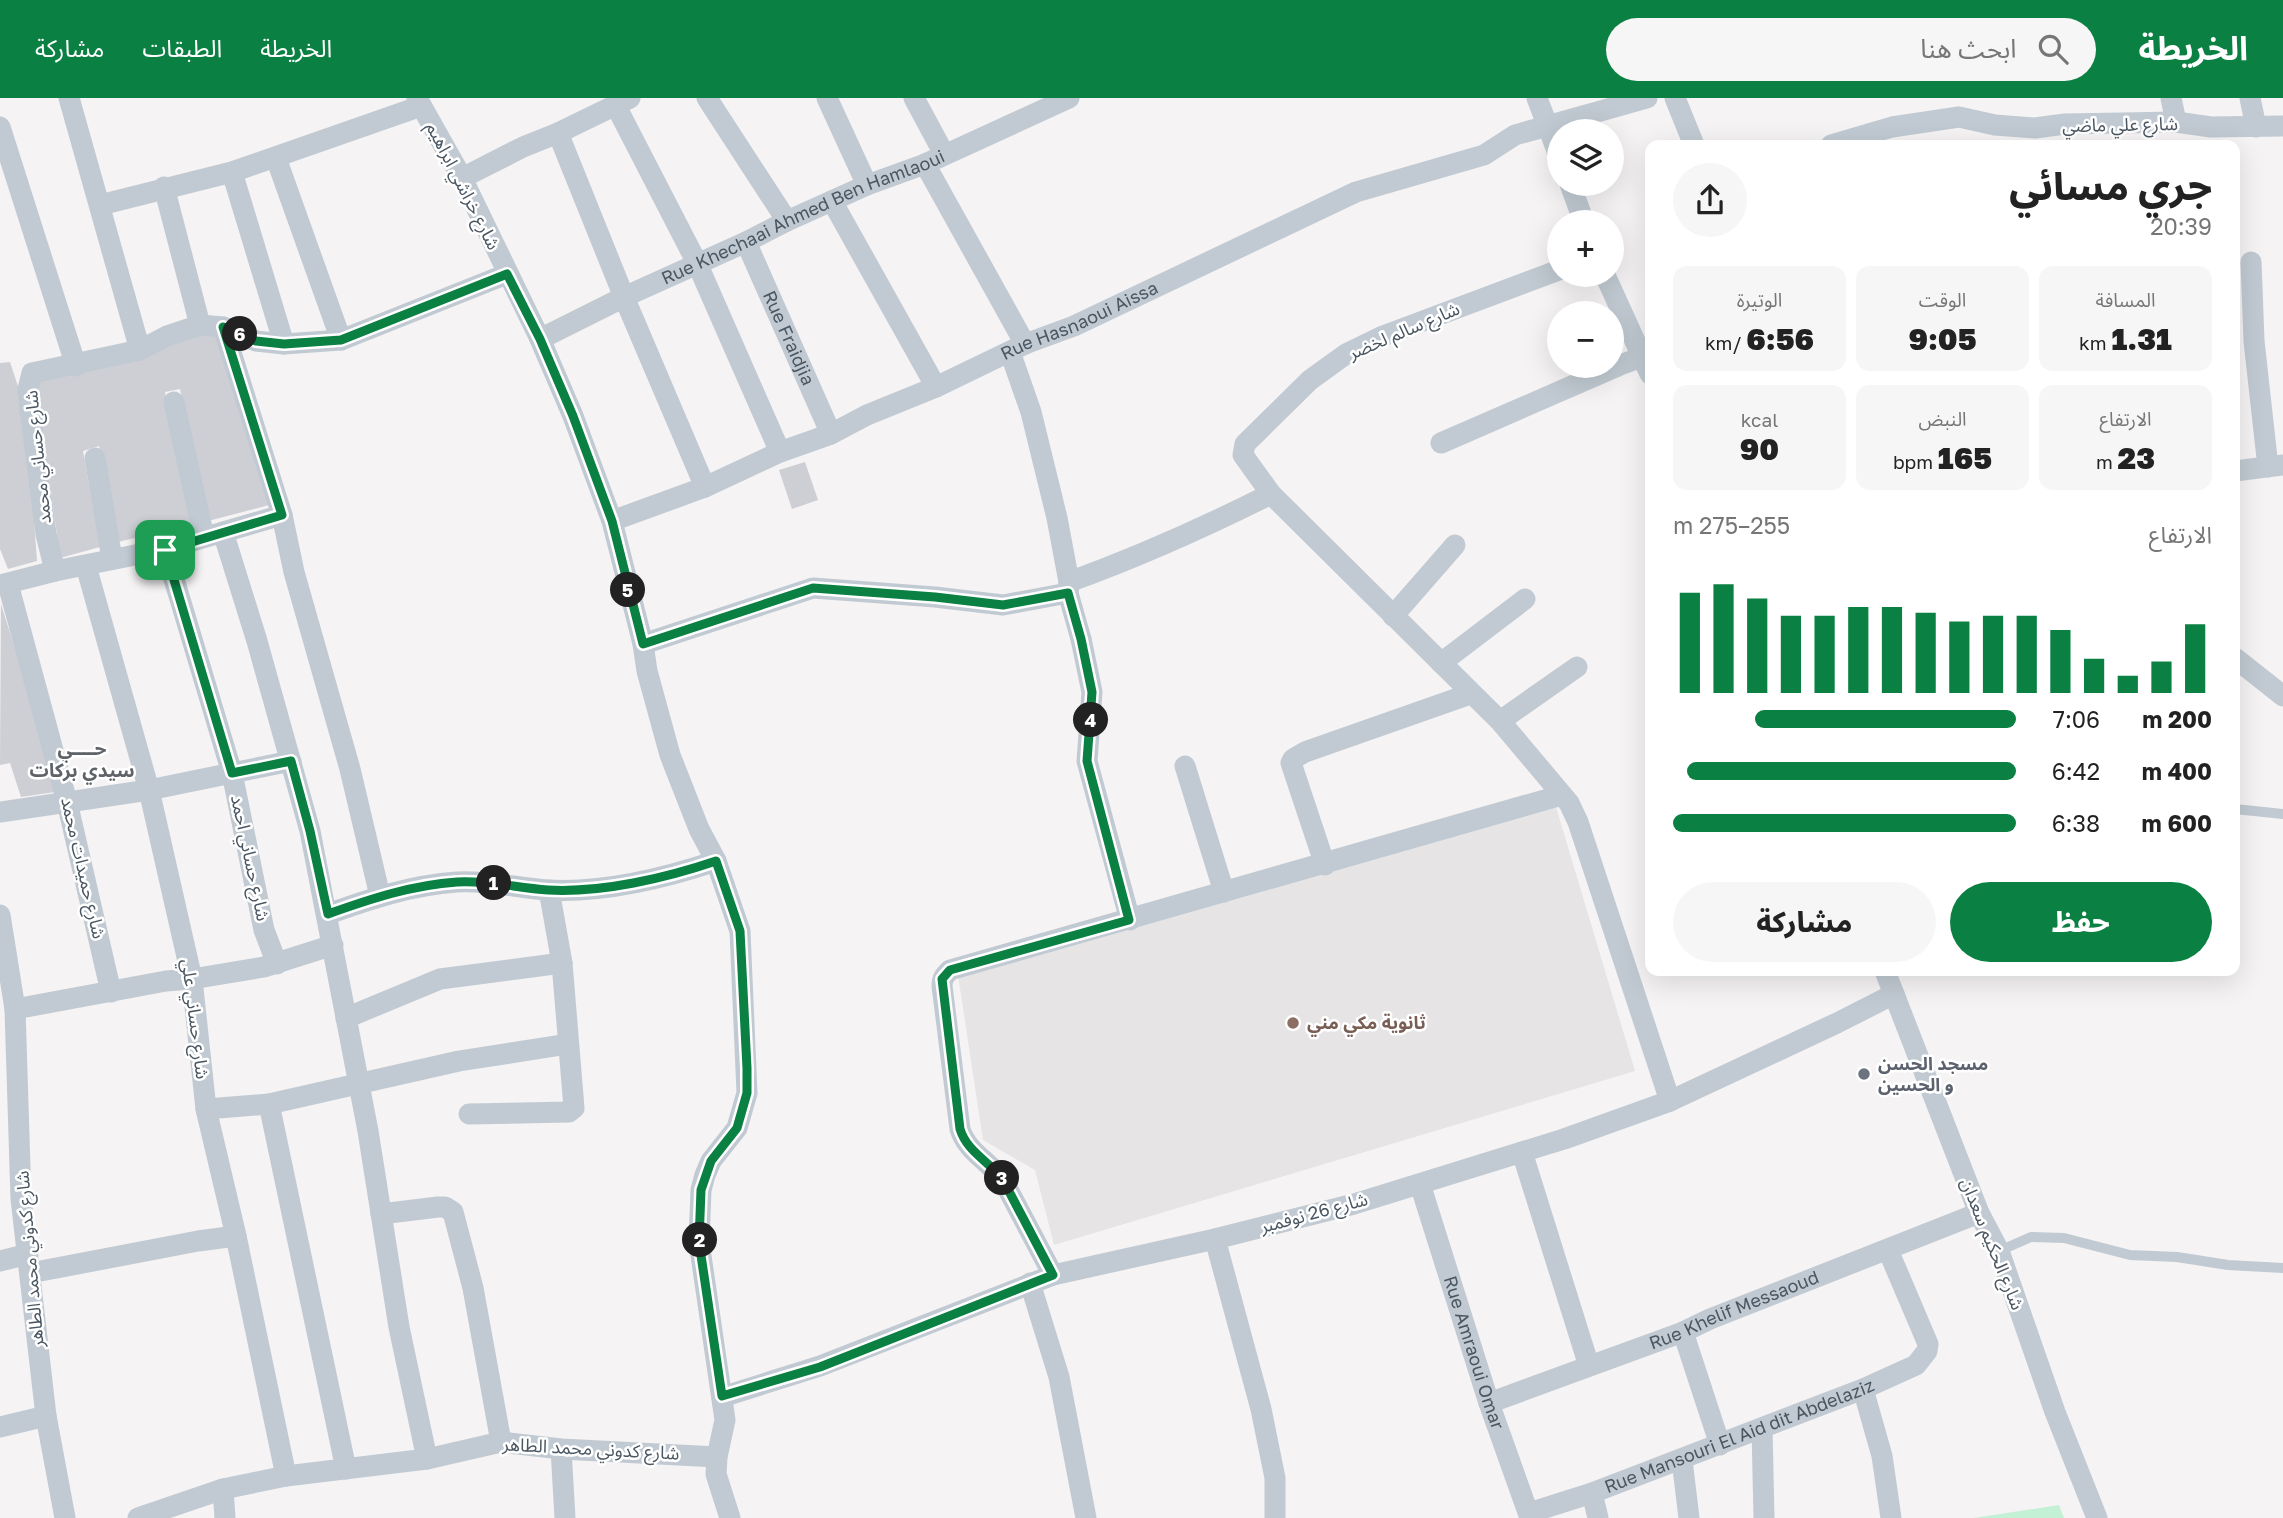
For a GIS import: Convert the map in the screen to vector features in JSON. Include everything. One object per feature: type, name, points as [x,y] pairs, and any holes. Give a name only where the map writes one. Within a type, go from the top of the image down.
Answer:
[{"type":"street","points":[[69,98],[140,350]]},
{"type":"street","points":[[707,98],[787,221]]},
{"type":"street","points":[[827,98],[867,185]]},
{"type":"street","points":[[914,98],[944,154]]},
{"type":"street","name":"Rue Khechaai Ahmed Ben Hamlaoui","points":[[540,339],[787,221],[867,185],[925,164],[1069,98]]},
{"type":"street","points":[[1537,98],[1547,122]]},
{"type":"street","name":"Rue Hasnaoui Aissa","points":[[1569,119],[1647,98]]},
{"type":"street","points":[[1675,98],[1692,140]]},
{"type":"street","points":[[2171,98],[2176,122]]},
{"type":"street","points":[[2250,98],[2256,127]]},
{"type":"street","points":[[100,205],[232,172],[276,158],[419,102]]},
{"type":"street","name":"شارع خراشي ابراهيم","points":[[419,102],[462,178],[540,339],[573,416],[612,521],[643,644],[647,671],[670,755],[699,829],[716,861],[740,931],[747,1093],[737,1128],[711,1161],[701,1190],[699,1242],[725,1420],[717,1457],[718,1486],[730,1518]]},
{"type":"street","points":[[462,178],[623,102],[696,263],[798,449]]},
{"type":"street","points":[[1847,140],[1957,107]]},
{"type":"street","name":"شارع علي ماضي","points":[[1957,107],[1995,125],[2037,136],[2065,124],[2176,122],[2211,127],[2283,126]]},
{"type":"street","points":[[0,127],[8,179],[76,366]]},
{"type":"street","name":"Rue Hasnaoui Aissa","points":[[612,521],[798,449],[1017,348],[1074,326],[1356,192],[1484,155],[1515,135],[1547,127]]},
{"type":"street","points":[[558,133],[705,487]]},
{"type":"street","points":[[276,158],[341,340]]},
{"type":"street","points":[[925,164],[1017,348],[1057,518],[1068,587],[1092,692],[1087,761],[1129,920]]},
{"type":"street","points":[[232,172],[284,344]]},
{"type":"street","points":[[164,187],[200,325]]},
{"type":"street","points":[[832,201],[936,387]]},
{"type":"street","name":"Rue Fraidjia","points":[[746,242],[831,433]]},
{"type":"street","points":[[2240,470],[2276,466],[2254,341],[2251,262]]},
{"type":"street","name":"شارع حساني محمد","points":[[55,571],[46,534],[28,389],[32,373],[37,370],[76,366],[140,350],[167,335],[200,325],[223,327],[256,341],[284,344],[341,340],[507,274]]},
{"type":"street","name":"شارع سالم لخضر","points":[[1271,494],[1243,455],[1245,444],[1310,380],[1346,354],[1383,337],[1547,275]]},
{"type":"street","points":[[1611,287],[1645,355]]},
{"type":"street","points":[[223,327],[282,515],[294,572],[350,769],[380,895]]},
{"type":"street","points":[[1441,443],[1645,362]]},
{"type":"street","points":[[174,402],[214,534],[291,761],[310,831],[328,914],[399,1326],[426,1459]]},
{"type":"street","points":[[95,458],[112,559]]},
{"type":"street","points":[[643,644],[813,588],[1003,605],[1068,587],[1206,527],[1271,494],[1500,722],[1569,803],[1578,822],[1670,1101]]},
{"type":"street","points":[[4,584],[55,571],[165,550],[282,515]]},
{"type":"street","points":[[1393,616],[1455,545]]},
{"type":"street","name":"شارع حساني احمد","points":[[165,550],[232,773],[264,930],[278,964]]},
{"type":"street","name":"شارع حساني علي","points":[[86,566],[149,790],[192,979],[206,1109],[236,1236],[286,1476]]},
{"type":"street","name":"شارع حميدات محمد","points":[[4,584],[67,802],[111,992]]},
{"type":"street","points":[[1441,663],[1525,599]]},
{"type":"street","points":[[2240,662],[2283,696]]},
{"type":"street","points":[[1500,722],[1577,667]]},
{"type":"street","points":[[1325,864],[1291,763],[1293,759],[1305,752],[1470,694]]},
{"type":"street","points":[[0,812],[149,790],[291,761]]},
{"type":"street","points":[[1185,766],[1224,892]]},
{"type":"street","points":[[1053,1275],[1003,1180],[994,1167],[970,1149],[963,1139],[942,979],[950,970],[1562,795]]},
{"type":"street","points":[[328,914],[380,895],[459,882],[489,882],[549,890],[654,879],[716,861]]},
{"type":"street","points":[[469,1114],[572,1111],[574,1108],[562,963],[549,890]]},
{"type":"street","name":"شارع كدوني محمد الطاهر","points":[[0,915],[15,1009],[8,1034],[10,1152],[21,1199],[46,1416],[65,1518]]},
{"type":"street","points":[[15,1009],[166,981],[278,964],[333,946]]},
{"type":"street","points":[[345,1018],[440,979],[562,963]]},
{"type":"street","name":"شارع الحكيم سعدان","points":[[1887,976],[1979,1213],[1999,1251],[2055,1412],[2097,1518]]},
{"type":"street","name":"شارع 26 نوفمبر","points":[[722,1396],[820,1367],[1053,1275],[1215,1239],[1354,1204],[1522,1152],[1670,1101],[1894,994]]},
{"type":"street","points":[[206,1109],[269,1104],[460,1061],[568,1044]]},
{"type":"street","points":[[269,1104],[346,1469]]},
{"type":"street","points":[[1522,1152],[1589,1366]]},
{"type":"street","name":"Rue Amraoui Omar","points":[[1420,1184],[1489,1403],[1529,1516]]},
{"type":"street","points":[[381,1214],[438,1207],[453,1212],[473,1288],[501,1442]]},
{"type":"street","name":"Rue Khelif Messaoud","points":[[1489,1403],[1684,1332],[1710,1319],[1979,1213]]},
{"type":"street","points":[[0,1261],[29,1263],[236,1236]]},
{"type":"street","points":[[1215,1239],[1261,1409],[1275,1478],[1275,1518]]},
{"type":"street","name":"Rue Mansouri El Aid dit Abdelaziz","points":[[1529,1516],[1682,1460],[1863,1389],[1916,1365],[1927,1351],[1925,1336],[1888,1250]]},
{"type":"street","points":[[1030,1283],[1059,1377],[1086,1518]]},
{"type":"street","points":[[1684,1332],[1720,1445]]},
{"type":"street","points":[[1863,1389],[1882,1456],[1891,1518]]},
{"type":"street","points":[[0,1427],[46,1416]]},
{"type":"street","points":[[1762,1428],[1763,1518]]},
{"type":"street","name":"شارع كدوني محمد الطاهر","points":[[138,1518],[223,1489],[286,1476],[426,1459],[501,1442],[561,1449],[717,1457]]},
{"type":"street","points":[[561,1449],[565,1518]]},
{"type":"street","points":[[1682,1460],[1689,1518]]},
{"type":"street","points":[[223,1489],[225,1518]]},
{"type":"street","points":[[1592,1493],[1598,1518]]},
{"type":"lane","points":[[2240,810],[2283,814]]},
{"type":"lane","points":[[1999,1251],[2031,1237],[2064,1238],[2130,1255],[2283,1268]]},
{"type":"shaded area","name":"ثانوية مكي مني","points":[[1556,807],[1635,1071],[1054,1245],[1035,1170],[983,1140],[958,975]]},
{"type":"green space","points":[[2059,1505],[2064,1518],[1974,1518]]},
{"type":"building","points":[[221,329],[273,504],[208,521],[180,389],[165,392],[194,524],[118,542],[99,446],[83,451],[100,547],[60,558],[43,431],[31,379]]},
{"type":"building","points":[[10,362],[26,411],[37,561],[8,569],[0,549],[0,363]]},
{"type":"building","points":[[805,462],[818,500],[792,509],[779,470]]},
{"type":"building","points":[[1,604],[55,792],[21,797],[10,763],[0,765]]},
{"type":"place","name":"ثانوية مكي مني","points":[[1293,1023]]},
{"type":"place","name":"مسجد الحسن و الحسين","points":[[1864,1074]]},
{"type":"district","name":"حــــي سيدي بركات","points":[[82,759]]},
{"type":"route","points":[[507,274],[540,339],[573,416],[612,521],[624,578],[643,644],[813,588],[1003,605],[1068,593],[1092,692],[1087,761],[1129,920],[950,970],[942,979],[963,1139],[970,1149],[994,1167],[1003,1180],[1053,1275],[820,1367],[722,1396],[699,1242],[701,1190],[711,1161],[737,1128],[747,1093],[747,1068],[740,931],[716,861],[654,879],[591,887],[549,890],[489,882],[430,885],[380,895],[328,914],[291,761],[232,773],[165,550],[282,515],[223,327],[256,341],[284,344],[341,340],[507,274]]}]
